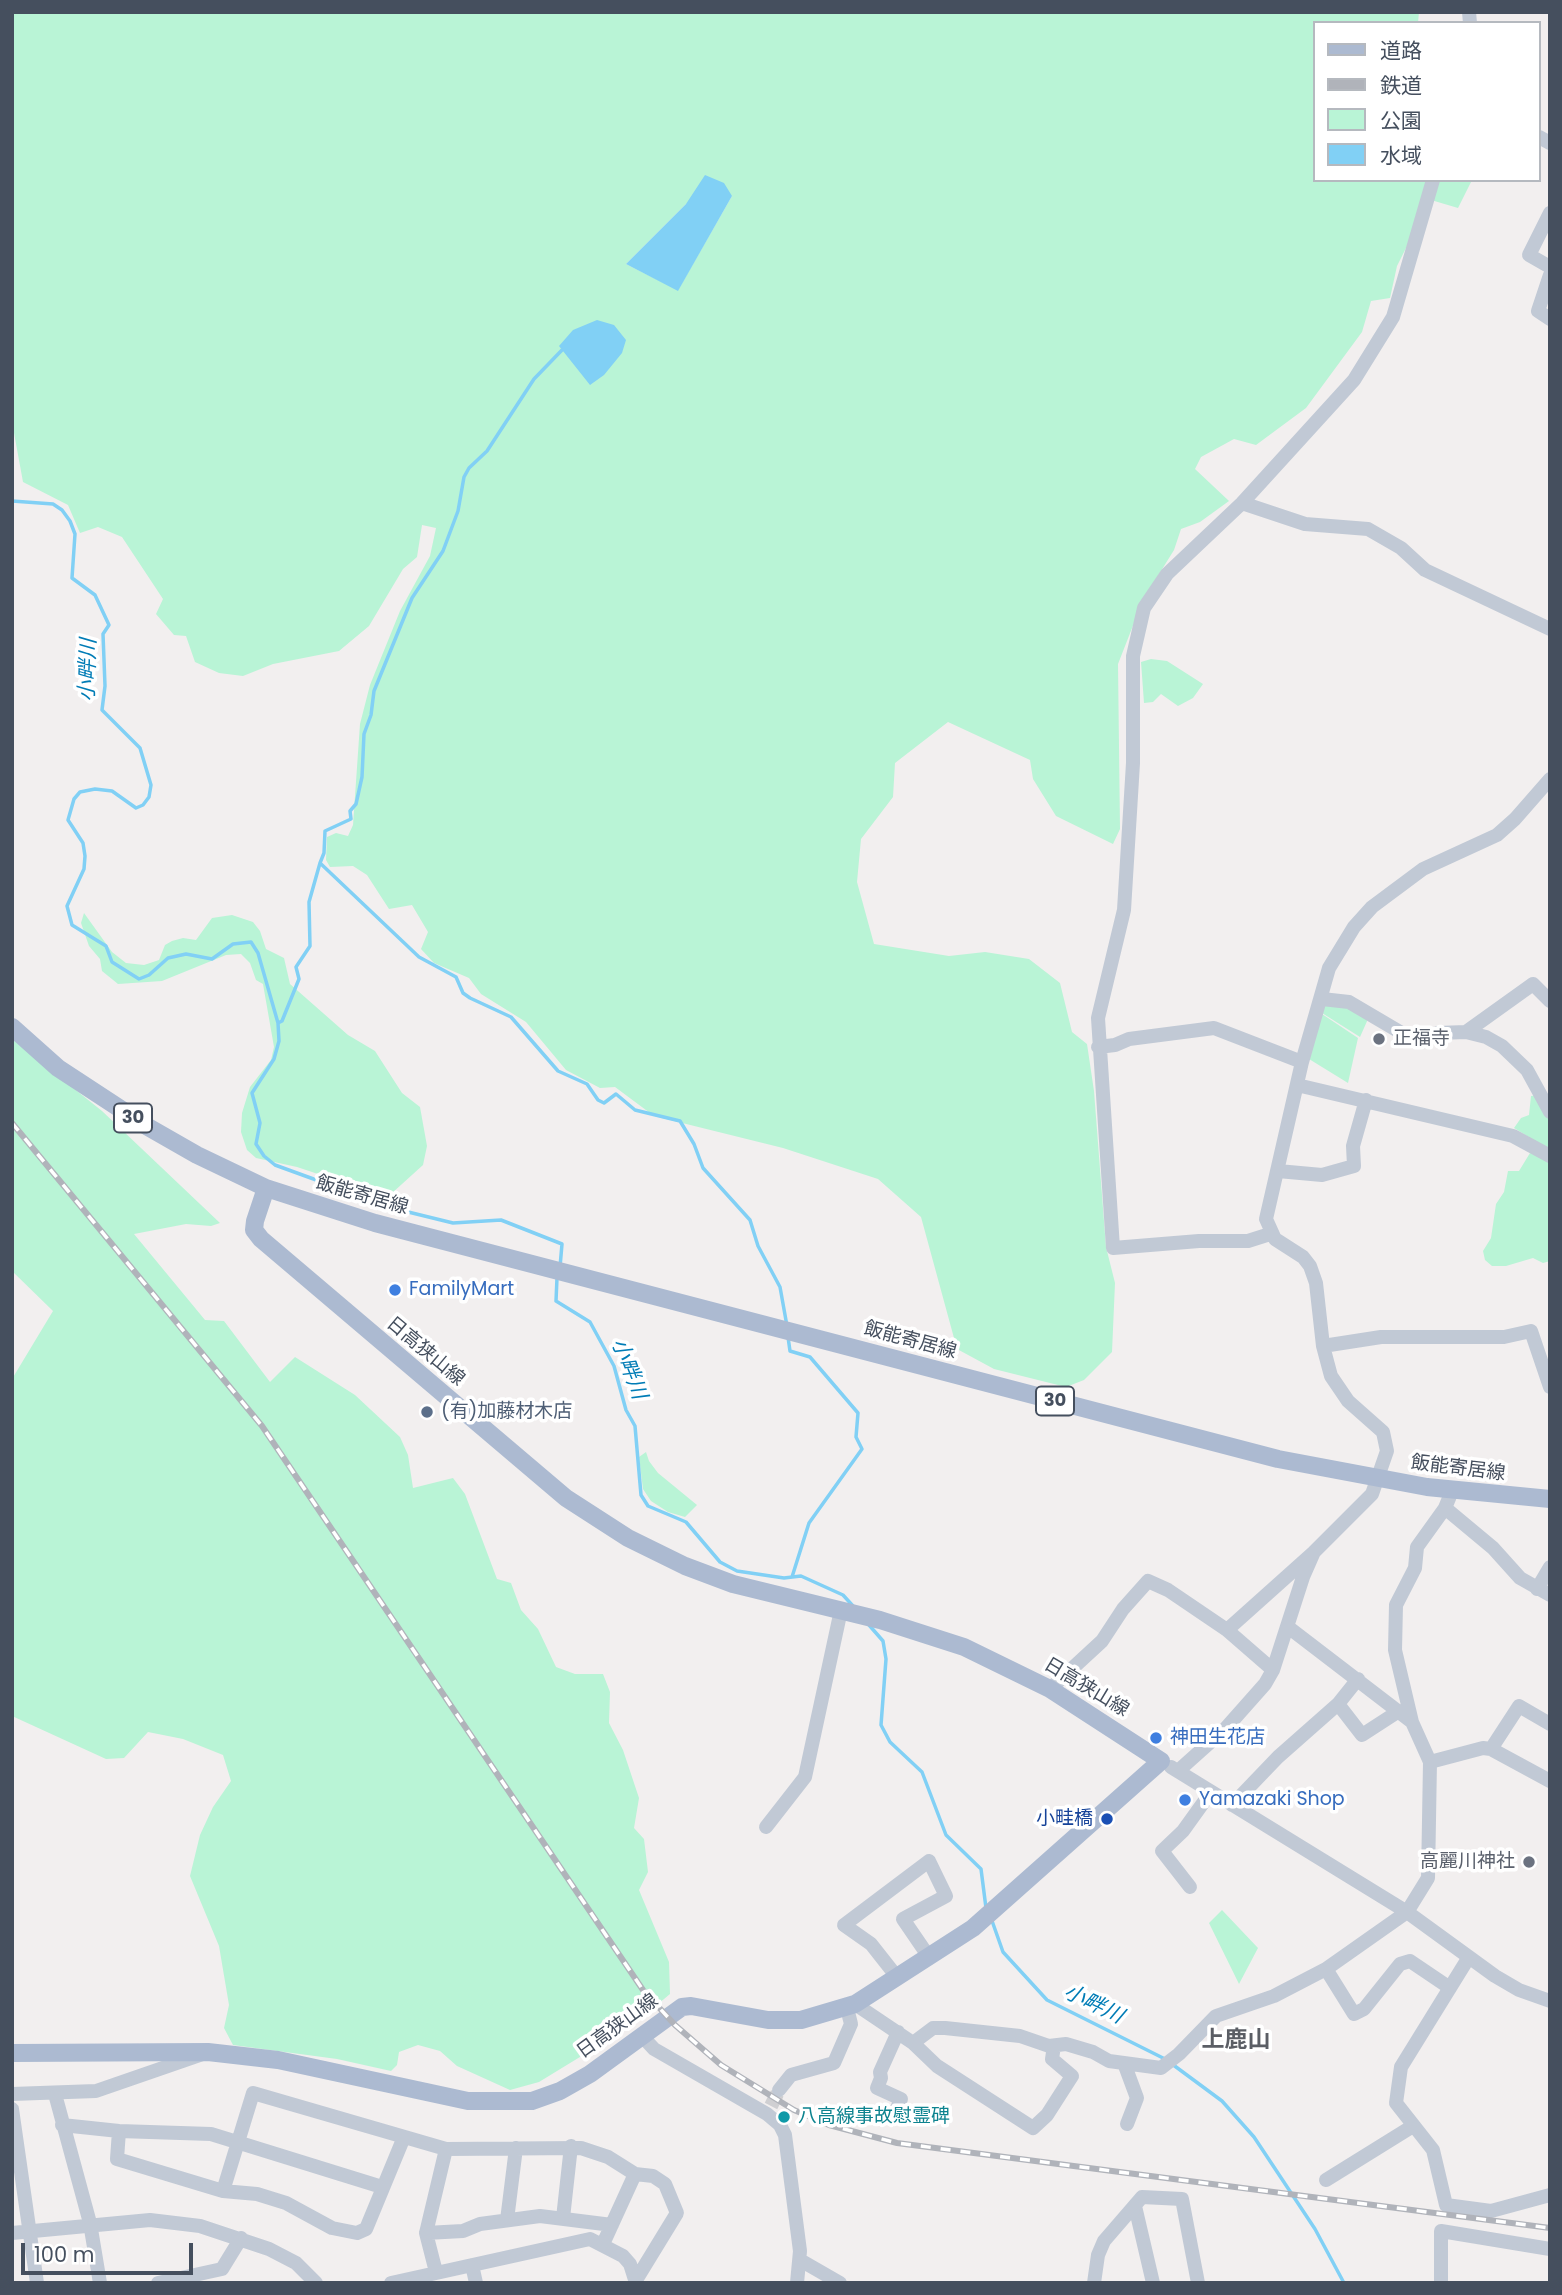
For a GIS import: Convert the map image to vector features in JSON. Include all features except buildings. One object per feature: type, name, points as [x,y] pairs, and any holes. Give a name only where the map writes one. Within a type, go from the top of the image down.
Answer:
[{"type":"main road","name":"30","points":[[12,1027],[58,1068],[148,1127],[267,1188]]},
{"type":"main road","name":"飯能寄居線","points":[[267,1188],[375,1223],[1199,1440],[1380,1480],[1452,1491],[1550,1499]]},
{"type":"main road","name":"日高狭山線","points":[[12,2053],[208,2052],[278,2060],[468,2101],[500,2104],[532,2101],[560,2091],[590,2074],[682,2007],[691,2006],[768,2020],[801,2020],[851,2006],[929,1957],[989,1914],[1161,1761],[1051,1689],[964,1647],[873,1618],[733,1584],[685,1566],[628,1538],[566,1498],[261,1239],[254,1230],[255,1221],[267,1188]]},
{"type":"street","points":[[1270,1234],[1248,1241],[1199,1241],[1113,1248],[1098,1018],[1124,910],[1133,762],[1133,656],[1144,608],[1167,574],[1242,503],[1354,380],[1386,328],[1399,299],[1432,182]]},
{"type":"street","points":[[1550,213],[1529,255],[1550,267]]},
{"type":"street","points":[[1550,275],[1538,312],[1550,319]]},
{"type":"street","points":[[1242,503],[1305,524],[1368,529],[1401,548],[1425,570],[1550,629]]},
{"type":"street","points":[[1227,1630],[1314,1552],[1373,1494],[1380,1480],[1387,1451],[1383,1432],[1348,1401],[1331,1376],[1323,1346],[1316,1283],[1310,1266],[1270,1234],[1266,1219],[1302,1062],[1329,968],[1341,947],[1372,906],[1423,869],[1497,835],[1550,779]]},
{"type":"street","points":[[1466,1032],[1533,984],[1550,1001]]},
{"type":"street","points":[[1322,999],[1349,1002],[1405,1035],[1422,1039],[1438,1033],[1466,1032],[1502,1046],[1527,1070],[1550,1112]]},
{"type":"street","points":[[1098,1047],[1115,1045],[1129,1038],[1214,1028],[1302,1062]]},
{"type":"street","points":[[1297,1085],[1513,1136],[1550,1156]]},
{"type":"street","points":[[1278,1171],[1322,1175],[1354,1166],[1353,1146],[1366,1100]]},
{"type":"street","points":[[1323,1346],[1381,1336],[1504,1337],[1531,1331],[1550,1387]]},
{"type":"street","points":[[913,2043],[933,2028],[945,2028],[1020,2036],[1054,2046],[1066,2044],[1093,2052],[1109,2061],[1170,2062],[1216,2016],[1275,1996],[1326,1969],[1407,1912],[1428,1878],[1430,1762],[1412,1722],[1395,1650],[1396,1605],[1415,1568],[1417,1547],[1445,1508],[1452,1491]]},
{"type":"street","points":[[1445,1508],[1493,1548],[1520,1578],[1544,1592],[1550,1567]]},
{"type":"street","points":[[1178,1771],[1226,1728],[1273,1670],[1303,1577],[1314,1552]]},
{"type":"street","points":[[1051,1689],[1102,1642],[1123,1609],[1148,1581],[1168,1590],[1227,1630],[1273,1670]]},
{"type":"street","points":[[766,1827],[805,1777],[846,1611]]},
{"type":"street","points":[[1288,1627],[1412,1722]]},
{"type":"street","points":[[1232,1805],[1278,1757],[1338,1703],[1358,1679]]},
{"type":"street","points":[[1338,1703],[1362,1735],[1399,1711]]},
{"type":"street","points":[[1491,1749],[1520,1706],[1550,1724]]},
{"type":"street","points":[[1430,1762],[1483,1748],[1491,1749],[1550,1781]]},
{"type":"street","points":[[1161,1761],[1407,1912],[1519,1990],[1550,2001]]},
{"type":"street","points":[[1190,1888],[1162,1851],[1183,1830],[1211,1791]]},
{"type":"street","points":[[897,1977],[871,1944],[844,1925],[929,1861],[946,1896],[903,1919],[929,1957]]},
{"type":"street","points":[[1469,1957],[1425,2023],[1401,2067],[1396,2103],[1433,2150],[1446,2205],[1491,2211],[1550,2195]]},
{"type":"street","points":[[1326,1969],[1354,2014],[1363,2009],[1400,1964],[1410,1961],[1450,1989]]},
{"type":"street","points":[[779,2090],[791,2075],[834,2063],[851,2024],[851,2006],[898,2032],[937,2066],[1033,2128],[1047,2115],[1072,2076],[1052,2060],[1054,2046]]},
{"type":"street","points":[[896,2110],[901,2099],[877,2088],[880,2072],[898,2032]]},
{"type":"street","points":[[642,2036],[654,2049],[681,2067],[769,2110],[780,2125],[785,2135],[800,2260],[797,2283]]},
{"type":"street","points":[[12,2094],[96,2091],[208,2052]]},
{"type":"street","points":[[1125,2063],[1137,2098],[1127,2124]]},
{"type":"street","points":[[223,2191],[253,2093],[446,2149],[571,2146],[595,2151],[635,2174],[653,2176],[666,2184],[677,2213],[636,2282]]},
{"type":"street","points":[[55,2094],[90,2223],[100,2283]]},
{"type":"street","points":[[12,2109],[37,2283]]},
{"type":"street","points":[[62,2125],[119,2132],[211,2134],[382,2187]]},
{"type":"street","points":[[1326,2180],[1413,2126]]},
{"type":"street","points":[[119,2132],[117,2159],[223,2191],[267,2197],[286,2203],[332,2228],[357,2233],[366,2229],[404,2137]]},
{"type":"street","points":[[563,2218],[571,2146]]},
{"type":"street","points":[[508,2220],[516,2148]]},
{"type":"street","points":[[436,2272],[426,2233],[446,2149]]},
{"type":"street","points":[[603,2244],[635,2174]]},
{"type":"street","points":[[1094,2283],[1098,2255],[1104,2241],[1142,2197],[1182,2199],[1198,2283]]},
{"type":"street","points":[[1135,2206],[1153,2283]]},
{"type":"street","points":[[426,2233],[463,2231],[480,2224],[541,2216],[612,2225]]},
{"type":"street","points":[[12,2233],[90,2223],[150,2220],[200,2226],[241,2238],[296,2263],[316,2283]]},
{"type":"street","points":[[1441,2283],[1441,2231],[1550,2249]]},
{"type":"street","points":[[158,2283],[222,2269],[241,2238]]},
{"type":"street","points":[[391,2283],[578,2239],[603,2244],[623,2256],[636,2282]]},
{"type":"street","points":[[800,2260],[840,2283]]},
{"type":"street","points":[[472,2265],[476,2283]]},
{"type":"green space","points":[[12,12],[1419,12],[1418,21],[1314,21],[1314,182],[1427,182],[1408,244],[1397,266],[1390,298],[1371,301],[1362,332],[1306,408],[1256,445],[1234,439],[1201,457],[1195,469],[1229,501],[1200,522],[1181,529],[1174,550],[1143,600],[1118,664],[1120,829],[1113,844],[1056,816],[1033,779],[1030,760],[948,722],[895,763],[893,797],[861,839],[857,882],[874,944],[949,956],[985,952],[1029,959],[1060,983],[1072,1032],[1087,1044],[1094,1091],[1106,1247],[1115,1283],[1112,1352],[1084,1380],[1066,1387],[994,1369],[957,1349],[921,1217],[878,1179],[783,1148],[654,1116],[615,1087],[600,1088],[566,1070],[526,1022],[481,994],[469,978],[434,963],[421,949],[428,932],[412,905],[389,909],[367,875],[353,866],[330,867],[326,860],[327,837],[336,833],[348,836],[353,825],[360,724],[370,685],[400,611],[430,556],[436,528],[422,525],[417,557],[403,569],[369,626],[339,651],[273,664],[243,676],[219,673],[195,662],[186,636],[174,635],[156,614],[163,599],[122,537],[98,527],[80,533],[68,505],[23,482],[12,422]],"holes":[[[732,196],[678,290],[626,264],[686,204]]]},
{"type":"green space","points":[[1436,182],[1471,182],[1458,208],[1431,200]]},
{"type":"green space","points":[[1151,659],[1167,661],[1203,684],[1193,698],[1178,706],[1161,694],[1153,702],[1144,703],[1141,662]]},
{"type":"green space","points":[[84,913],[112,952],[126,963],[144,965],[159,960],[165,945],[172,941],[183,938],[196,940],[212,918],[232,915],[253,922],[260,931],[266,949],[284,958],[290,984],[348,1035],[375,1051],[402,1093],[420,1107],[427,1146],[423,1165],[391,1194],[375,1193],[297,1167],[256,1158],[247,1150],[241,1132],[242,1113],[250,1087],[271,1060],[274,1047],[263,984],[256,980],[250,963],[241,954],[226,955],[162,981],[118,984],[102,971],[100,959],[89,946],[81,923]]},
{"type":"green space","points":[[1325,1005],[1346,1006],[1368,1019],[1360,1037],[1322,1013]]},
{"type":"green space","points":[[1322,1014],[1358,1038],[1348,1083],[1309,1059]]},
{"type":"green space","points":[[12,1039],[102,1111],[220,1223],[211,1226],[186,1224],[134,1234],[205,1320],[224,1321],[270,1382],[295,1357],[355,1395],[400,1437],[408,1455],[413,1488],[453,1478],[465,1494],[497,1579],[511,1583],[521,1610],[538,1629],[556,1667],[575,1674],[603,1674],[610,1692],[609,1723],[623,1750],[639,1798],[634,1828],[644,1839],[648,1872],[639,1890],[669,1962],[670,1994],[634,2024],[539,2082],[510,2090],[457,2066],[440,2051],[418,2045],[399,2052],[397,2065],[391,2071],[337,2059],[233,2045],[224,2028],[229,2005],[219,1946],[190,1876],[200,1835],[213,1807],[231,1781],[223,1755],[183,1739],[148,1732],[124,1758],[106,1759],[12,1716],[12,1379],[53,1311],[12,1271]]},
{"type":"green space","points":[[1538,1095],[1543,1112],[1550,1120],[1550,1150],[1514,1128],[1521,1118],[1529,1115],[1531,1096]]},
{"type":"green space","points":[[1530,1153],[1550,1161],[1550,1261],[1543,1263],[1533,1258],[1506,1266],[1492,1266],[1485,1260],[1483,1251],[1491,1238],[1496,1204],[1504,1192],[1508,1171],[1519,1171]]},
{"type":"green space","points":[[646,1452],[658,1473],[697,1505],[685,1517],[668,1512],[651,1501],[643,1489],[639,1457]]},
{"type":"green space","points":[[1222,1910],[1258,1948],[1239,1984],[1209,1923]]},
{"type":"water","points":[[705,175],[724,183],[732,196],[678,291],[626,264],[686,204]]},
{"type":"water","points":[[597,320],[614,325],[626,340],[622,353],[604,375],[590,385],[559,346],[573,330]]},
{"type":"waterway","points":[[562,350],[534,379],[487,451],[469,468],[464,477],[458,511],[443,551],[412,598],[374,691],[371,715],[364,734],[362,777],[356,804],[350,811],[351,819],[325,831],[324,853],[320,863],[419,957],[456,977],[463,993],[470,998],[511,1017],[558,1071],[587,1084],[598,1100],[604,1103],[616,1094],[635,1110],[680,1121],[694,1144],[703,1168],[750,1220],[758,1246],[780,1287],[787,1326]]},
{"type":"waterway","name":"小畔川","points":[[12,501],[53,504],[62,510],[70,521],[75,534],[72,578],[95,595],[109,625],[103,634],[105,686],[102,710],[140,748],[151,785],[149,797],[143,805],[136,808],[112,791],[95,789],[80,792],[74,799],[68,820],[83,843],[85,856],[84,869],[67,906],[72,925],[106,946],[112,962],[139,979],[149,975],[168,958],[186,954],[212,959],[233,944],[251,942],[258,953],[278,1023],[279,1041],[274,1059],[252,1093],[260,1123],[256,1144],[264,1156],[275,1165],[396,1209],[453,1223],[501,1220],[562,1244],[560,1267]]},
{"type":"waterway","points":[[278,1023],[282,1021],[299,979],[296,967],[310,946],[309,902],[320,863]]},
{"type":"waterway","name":"小畔川","points":[[557,1278],[556,1301],[590,1322],[614,1366],[626,1410],[635,1426],[641,1495],[648,1506],[686,1522],[720,1562],[737,1571],[784,1578],[801,1576],[843,1595],[853,1606]]},
{"type":"waterway","points":[[788,1337],[790,1351],[810,1357],[858,1413],[856,1437],[862,1449],[809,1523],[792,1577]]},
{"type":"waterway","name":"小畔川","points":[[869,1625],[883,1641],[886,1659],[881,1725],[890,1742],[922,1772],[946,1835],[981,1869],[986,1908]]},
{"type":"waterway","name":"小畔川","points":[[991,1918],[1003,1952],[1047,2000],[1165,2059]]},
{"type":"waterway","name":"小畔川","points":[[1172,2064],[1222,2101],[1254,2137],[1315,2229],[1344,2283]]},
{"type":"tunnel","points":[[771,2106],[779,2090]]},
{"type":"railway","points":[[12,1123],[262,1426],[643,1990],[675,2025],[721,2065],[794,2110],[829,2125],[897,2143],[1550,2228]]},
{"type":"place","name":"正福寺","points":[[1379,1039]]},
{"type":"place","name":"FamilyMart","points":[[395,1290]]},
{"type":"place","name":"(有)加藤材木店","points":[[427,1412]]},
{"type":"place","name":"神田生花店","points":[[1156,1738]]},
{"type":"place","name":"Yamazaki Shop","points":[[1185,1800]]},
{"type":"place","name":"小畦橋","points":[[1107,1819]]},
{"type":"place","name":"高麗川神社","points":[[1529,1862]]},
{"type":"place","name":"八高線事故慰霊碑","points":[[784,2117]]},
{"type":"district","name":"上鹿山","points":[[1236,2041]]}]
